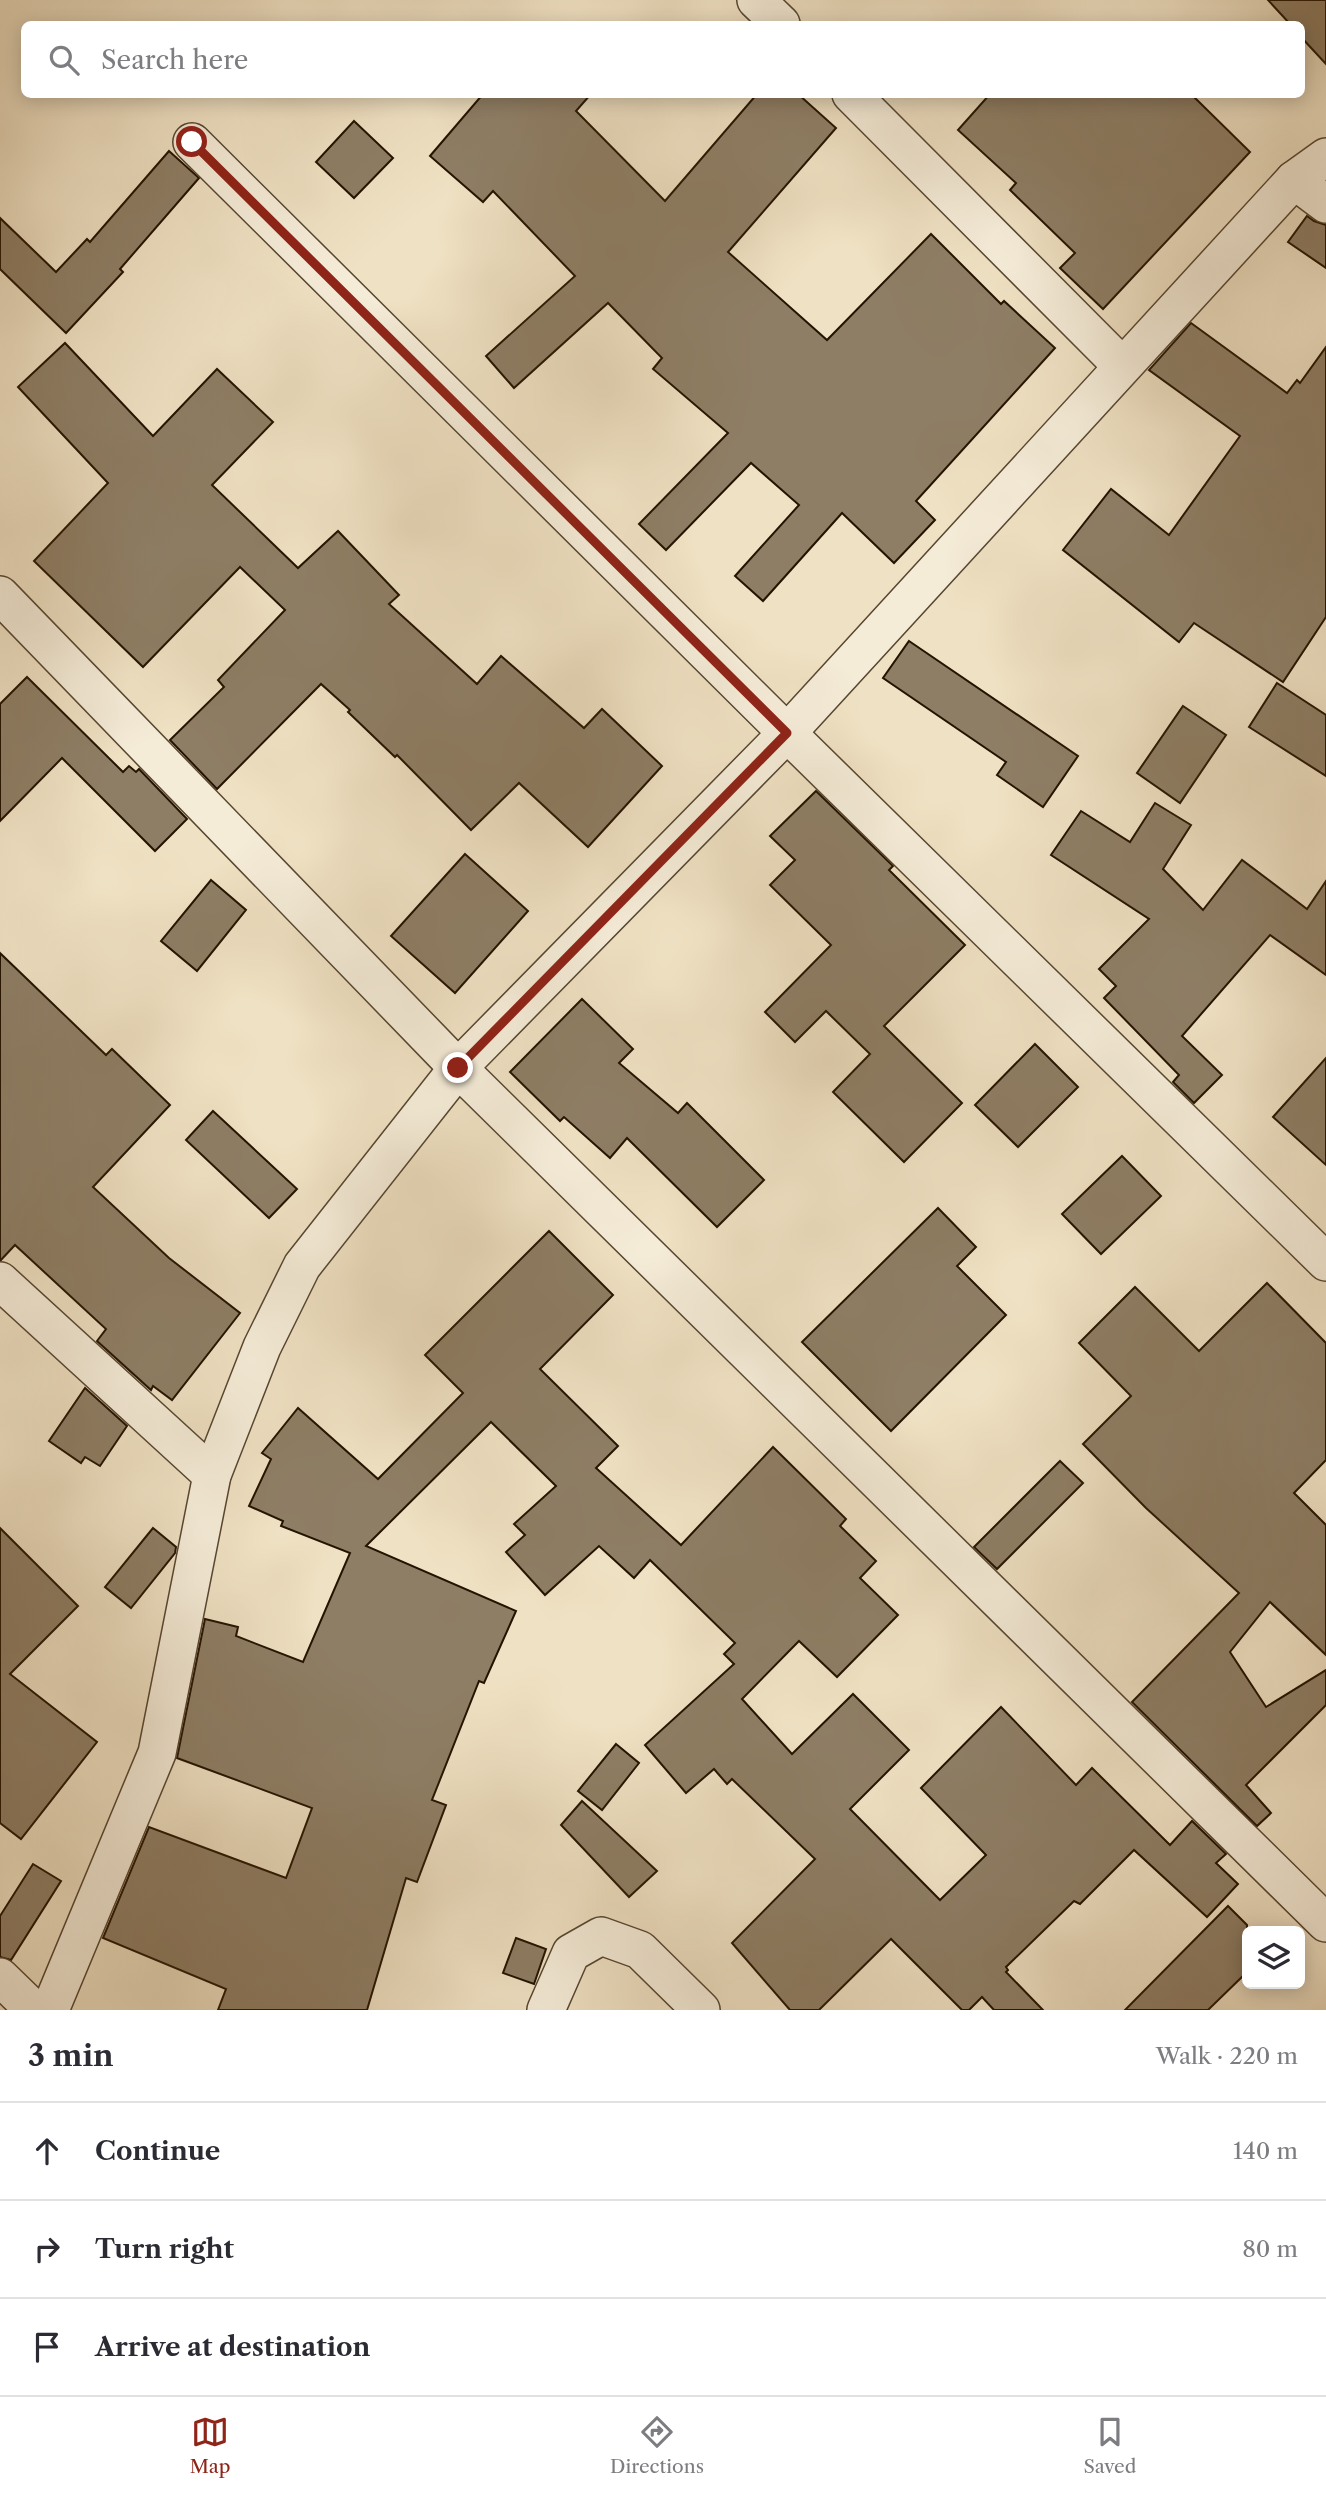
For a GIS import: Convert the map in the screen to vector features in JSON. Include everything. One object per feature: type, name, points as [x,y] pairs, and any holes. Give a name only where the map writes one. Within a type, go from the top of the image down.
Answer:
[{"type":"street","points":[[756,0],[778,21]]},
{"type":"street","points":[[855,98],[1122,366]]},
{"type":"street","points":[[192,142],[787,733],[1326,1262]]},
{"type":"street","points":[[50,2010],[157,1752],[212,1475],[262,1347],[302,1266],[458,1068],[787,733],[1294,180],[1326,157]]},
{"type":"street","points":[[1294,180],[1326,204]]},
{"type":"street","points":[[0,595],[458,1068],[1326,1923]]},
{"type":"street","points":[[0,1281],[212,1475]]},
{"type":"street","points":[[546,2010],[571,1953],[601,1936],[640,1950],[701,2010]]},
{"type":"street","points":[[0,1977],[34,2010]]},
{"type":"building","points":[[1268,0],[1326,0],[1326,64],[1305,41],[1305,21],[1287,21]]},
{"type":"building","points":[[480,98],[587,98],[576,111],[665,201],[754,98],[802,98],[836,128],[728,252],[827,340],[931,234],[1001,304],[1004,301],[1055,348],[916,501],[935,520],[894,563],[842,513],[763,601],[735,576],[799,505],[751,463],[666,550],[639,524],[728,433],[653,369],[662,358],[608,303],[514,388],[486,356],[575,276],[493,191],[483,202],[430,156]]},
{"type":"building","points":[[986,98],[1195,98],[1250,152],[1103,309],[1060,268],[1075,253],[1010,190],[1016,183],[958,130]]},
{"type":"building","points":[[354,121],[393,158],[354,198],[316,162]]},
{"type":"building","points":[[169,151],[199,178],[120,269],[123,272],[66,333],[0,269],[0,218],[56,272],[87,239],[90,242]]},
{"type":"building","points":[[1307,216],[1326,225],[1326,268],[1288,242]]},
{"type":"building","points":[[1191,323],[1287,393],[1297,380],[1300,383],[1326,347],[1326,617],[1283,682],[1194,623],[1179,642],[1063,550],[1111,489],[1169,535],[1240,436],[1149,370]]},
{"type":"building","points":[[65,343],[153,436],[217,369],[273,422],[212,485],[298,568],[338,531],[399,595],[389,604],[477,684],[501,656],[584,728],[602,709],[662,766],[588,847],[519,783],[471,830],[397,755],[395,757],[321,684],[217,789],[170,740],[224,687],[218,680],[285,610],[240,567],[143,667],[34,561],[108,483],[18,387]]},
{"type":"building","points":[[909,641],[1078,756],[1043,807],[997,775],[1006,762],[883,678]]},
{"type":"building","points":[[27,677],[123,772],[129,766],[136,772],[139,769],[187,819],[155,851],[62,758],[0,821],[0,704]]},
{"type":"building","points":[[1277,683],[1326,715],[1326,776],[1249,727]]},
{"type":"building","points":[[1183,706],[1226,735],[1180,803],[1137,773]]},
{"type":"building","points":[[816,791],[893,866],[889,870],[965,945],[884,1026],[962,1103],[904,1162],[833,1092],[870,1054],[826,1011],[795,1042],[765,1012],[831,945],[770,885],[795,860],[770,836]]},
{"type":"building","points":[[1155,803],[1191,825],[1163,869],[1203,910],[1242,860],[1307,909],[1326,881],[1326,975],[1270,935],[1182,1036],[1222,1075],[1194,1103],[1173,1082],[1179,1075],[1104,998],[1116,986],[1099,969],[1149,919],[1051,855],[1081,811],[1130,842]]},
{"type":"building","points":[[465,854],[528,911],[455,993],[391,936]]},
{"type":"building","points":[[211,880],[246,910],[197,971],[161,941]]},
{"type":"building","points":[[0,953],[106,1055],[112,1049],[170,1105],[93,1187],[169,1258],[240,1313],[172,1400],[153,1386],[151,1390],[97,1341],[106,1329],[15,1245],[0,1261]]},
{"type":"building","points":[[582,999],[633,1049],[619,1063],[678,1113],[687,1103],[764,1180],[717,1227],[627,1138],[610,1158],[564,1117],[560,1121],[510,1072]]},
{"type":"building","points":[[1035,1044],[1078,1087],[1018,1147],[975,1105]]},
{"type":"building","points":[[1326,1058],[1326,1165],[1273,1117]]},
{"type":"building","points":[[213,1111],[297,1189],[269,1218],[186,1140]]},
{"type":"building","points":[[1122,1156],[1161,1196],[1101,1254],[1062,1214]]},
{"type":"building","points":[[938,1208],[976,1247],[957,1266],[1006,1315],[891,1431],[802,1342]]},
{"type":"building","points":[[549,1231],[613,1295],[540,1369],[618,1446],[596,1468],[681,1545],[773,1447],[846,1519],[840,1526],[876,1561],[860,1578],[898,1615],[837,1677],[799,1641],[742,1699],[792,1754],[853,1694],[909,1750],[850,1809],[940,1900],[986,1855],[921,1788],[1001,1707],[1076,1785],[1092,1768],[1170,1845],[1192,1821],[1226,1854],[1216,1863],[1238,1884],[1207,1917],[1134,1850],[1080,1904],[1074,1901],[1006,1967],[1006,1972],[1043,2010],[994,2010],[982,1997],[969,2010],[962,2010],[891,1939],[819,2010],[790,2010],[732,1943],[815,1859],[732,1779],[727,1784],[714,1769],[686,1793],[645,1745],[734,1664],[724,1654],[735,1643],[650,1560],[634,1578],[599,1546],[545,1595],[506,1552],[525,1535],[514,1524],[556,1486],[491,1422],[366,1546],[516,1611],[484,1683],[479,1681],[432,1800],[446,1805],[417,1882],[406,1878],[367,2010],[218,2010],[226,1989],[103,1938],[149,1827],[286,1878],[312,1808],[177,1758],[205,1619],[238,1627],[236,1636],[303,1662],[350,1553],[281,1526],[283,1521],[249,1506],[271,1459],[262,1453],[298,1408],[378,1479],[463,1393],[425,1355]]},
{"type":"building","points":[[1267,1283],[1326,1343],[1326,1460],[1294,1493],[1326,1525],[1326,1655],[1270,1602],[1230,1652],[1266,1707],[1326,1670],[1326,1705],[1246,1785],[1271,1813],[1257,1826],[1132,1702],[1239,1593],[1146,1508],[1083,1444],[1131,1396],[1079,1343],[1135,1287],[1199,1351]]},
{"type":"building","points":[[85,1388],[127,1426],[100,1466],[85,1457],[81,1463],[49,1441]]},
{"type":"building","points":[[1060,1461],[1083,1483],[997,1569],[974,1547]]},
{"type":"building","points":[[0,1528],[78,1606],[10,1674],[97,1742],[21,1839],[0,1823]]},
{"type":"building","points":[[153,1528],[176,1547],[175,1553],[131,1608],[105,1587]]},
{"type":"building","points":[[616,1744],[639,1763],[602,1810],[578,1791]]},
{"type":"building","points":[[582,1801],[657,1871],[629,1897],[561,1825]]},
{"type":"building","points":[[33,1864],[61,1881],[11,1960],[0,1957],[0,1916]]},
{"type":"building","points":[[1228,1906],[1247,1925],[1242,1926],[1242,1977],[1208,2010],[1125,2010]]},
{"type":"building","points":[[516,1938],[546,1949],[534,1984],[503,1973]]},
{"type":"route","points":[[192,142],[787,733],[458,1068]]}]
